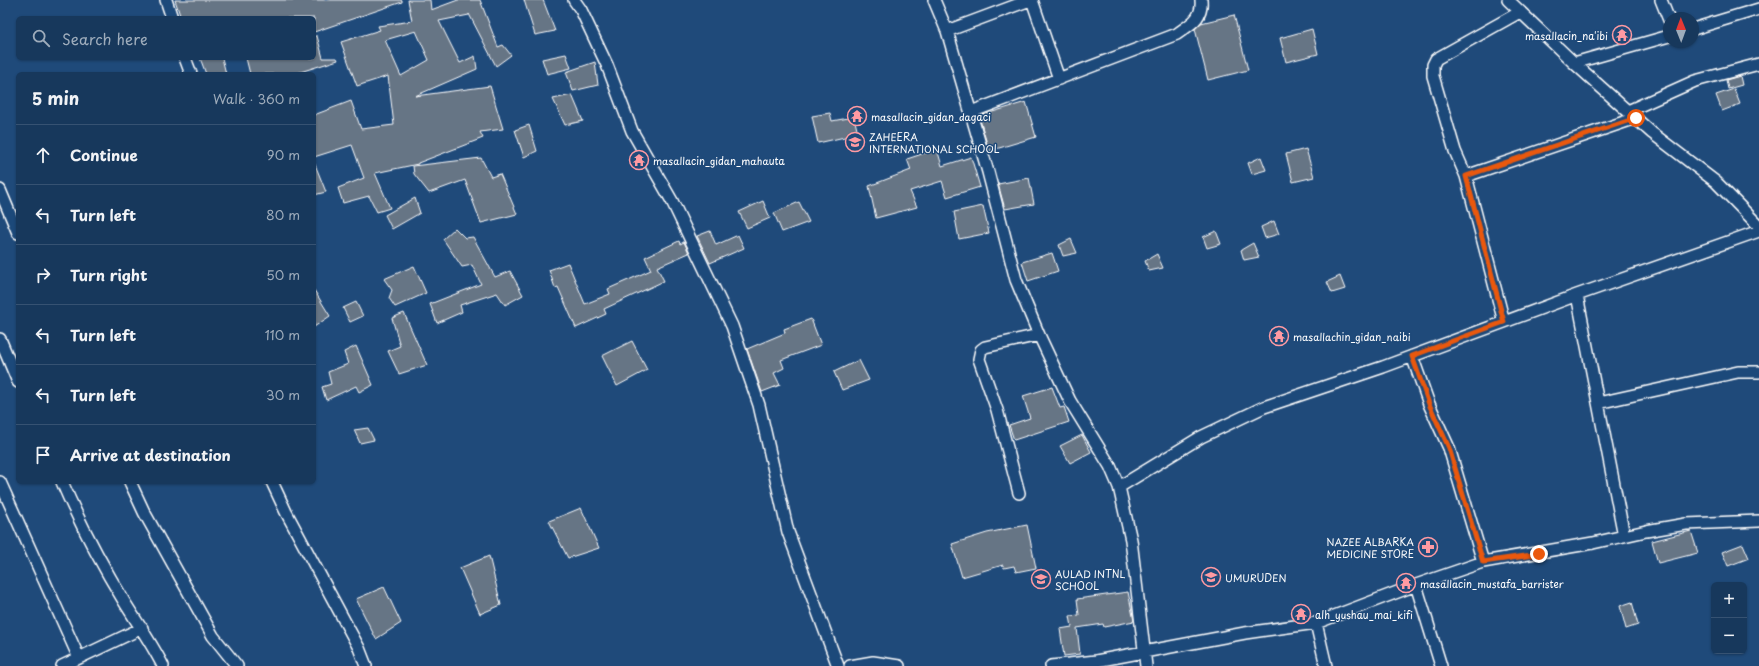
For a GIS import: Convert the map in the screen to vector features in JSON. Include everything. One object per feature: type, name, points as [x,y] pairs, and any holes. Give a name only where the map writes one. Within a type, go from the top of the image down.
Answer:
[{"type":"street","points":[[166,0],[171,16]]},
{"type":"street","points":[[574,0],[581,10],[606,65],[632,131],[672,201],[732,326],[759,405],[788,532],[838,666]]},
{"type":"street","points":[[934,0],[947,31],[971,112],[1016,280],[1039,335],[1070,401],[1110,466],[1119,487],[1131,540],[1143,653],[1146,666]]},
{"type":"street","points":[[947,31],[1018,2],[1031,0],[1059,78]]},
{"type":"street","points":[[971,112],[1177,34],[1195,21],[1202,9],[1201,0]]},
{"type":"street","points":[[1508,0],[1574,63],[1652,133],[1716,182],[1759,226]]},
{"type":"street","points":[[1661,0],[1666,12]]},
{"type":"street","points":[[1699,27],[1759,9]]},
{"type":"street","points":[[1504,322],[1466,176],[1454,151],[1433,76],[1432,65],[1436,59],[1520,12]]},
{"type":"street","points":[[1574,63],[1663,38]]},
{"type":"street","points":[[186,60],[190,72]]},
{"type":"street","points":[[1466,176],[1632,115],[1695,81],[1759,64]]},
{"type":"street","points":[[0,190],[16,228]]},
{"type":"street","points":[[1119,487],[1201,437],[1264,407],[1412,356],[1577,295],[1759,231]]},
{"type":"street","points":[[1577,295],[1624,536]]},
{"type":"street","points":[[1019,493],[997,410],[979,359],[981,350],[985,347],[1039,335]]},
{"type":"street","points":[[0,339],[16,377]]},
{"type":"street","points":[[1412,356],[1429,404],[1449,448],[1483,562]]},
{"type":"street","points":[[1598,403],[1738,372],[1759,372]]},
{"type":"street","points":[[0,482],[79,658]]},
{"type":"street","points":[[63,484],[76,515],[125,603],[142,628],[163,666]]},
{"type":"street","points":[[131,484],[144,512],[213,636],[236,666]]},
{"type":"street","points":[[273,484],[286,512],[359,648],[366,666]]},
{"type":"street","points":[[1055,666],[1096,661],[1245,633],[1316,622],[1483,562],[1539,554],[1686,524],[1759,521]]},
{"type":"street","points":[[1416,585],[1441,666]]},
{"type":"street","points":[[1316,622],[1326,666]]},
{"type":"street","points":[[62,666],[142,628]]},
{"type":"street","points":[[850,666],[873,662],[899,666]]},
{"type":"building","points":[[175,0],[402,0],[402,2],[316,31],[316,16],[180,16]]},
{"type":"building","points":[[408,0],[430,0],[431,10],[458,0],[480,0],[498,47],[503,45],[511,55],[496,66],[469,14],[439,21],[460,63],[475,56],[477,69],[415,96],[490,86],[503,129],[480,132],[483,138],[418,164],[375,173],[390,208],[377,212],[369,196],[343,203],[338,188],[364,178],[352,145],[316,156],[316,114],[351,101],[361,129],[394,125],[388,76],[357,86],[341,42],[380,30],[378,26],[412,21]],"holes":[[[416,31],[429,60],[401,76],[385,40]]]},
{"type":"building","points":[[524,0],[543,0],[555,31],[535,35]]},
{"type":"building","points":[[1234,15],[1248,70],[1208,80],[1195,29],[1201,23]]},
{"type":"building","points":[[1312,29],[1318,54],[1286,62],[1280,38]]},
{"type":"building","points":[[316,36],[323,58],[337,58],[338,60],[300,72],[250,72],[246,60],[316,60]]},
{"type":"building","points":[[566,54],[571,68],[547,74],[542,59]]},
{"type":"building","points":[[201,60],[222,60],[226,72],[205,72]]},
{"type":"building","points":[[595,62],[598,85],[573,91],[566,72]]},
{"type":"building","points":[[1740,76],[1742,85],[1728,89],[1726,80]]},
{"type":"building","points":[[1734,89],[1740,104],[1722,111],[1716,95]]},
{"type":"building","points":[[572,95],[583,121],[565,125],[553,99]]},
{"type":"building","points":[[1026,102],[1036,137],[989,151],[979,116]]},
{"type":"building","points":[[830,113],[832,121],[854,117],[858,134],[818,143],[812,116]]},
{"type":"building","points":[[529,125],[537,151],[524,157],[515,130]]},
{"type":"building","points":[[937,149],[942,166],[971,157],[980,187],[947,197],[942,181],[910,191],[917,207],[876,218],[869,186],[911,170],[907,159]]},
{"type":"building","points":[[1306,149],[1314,177],[1293,182],[1286,154]]},
{"type":"building","points":[[1261,157],[1266,170],[1252,174],[1248,163]]},
{"type":"building","points":[[481,158],[491,177],[500,174],[517,214],[481,223],[465,180],[429,193],[414,174],[413,166]]},
{"type":"building","points":[[316,167],[326,192],[316,194]]},
{"type":"building","points":[[1029,178],[1034,204],[1005,209],[998,184]]},
{"type":"building","points":[[415,198],[420,213],[392,229],[385,215]]},
{"type":"building","points":[[763,201],[770,218],[747,228],[739,212]]},
{"type":"building","points":[[799,202],[809,222],[782,232],[774,213]]},
{"type":"building","points":[[983,206],[989,233],[959,239],[954,212]]},
{"type":"building","points":[[1274,221],[1279,234],[1265,238],[1261,227]]},
{"type":"building","points":[[455,228],[465,238],[473,237],[495,277],[510,271],[523,295],[505,305],[497,293],[460,305],[462,312],[437,323],[430,304],[481,284],[472,265],[462,267],[443,239]]},
{"type":"building","points":[[710,231],[716,245],[738,235],[744,248],[710,263],[697,236]]},
{"type":"building","points":[[1216,231],[1221,244],[1207,248],[1203,237]]},
{"type":"building","points":[[1071,239],[1077,253],[1063,256],[1059,245]]},
{"type":"building","points":[[679,241],[680,244],[684,242],[689,253],[657,267],[664,281],[604,309],[606,314],[576,328],[558,287],[555,288],[549,270],[568,263],[585,304],[610,294],[608,289],[651,270],[645,257]]},
{"type":"building","points":[[1253,243],[1259,257],[1244,260],[1241,250]]},
{"type":"building","points":[[1052,253],[1058,271],[1028,281],[1022,262]]},
{"type":"building","points":[[1157,254],[1163,268],[1149,271],[1145,261]]},
{"type":"building","points":[[414,266],[426,293],[395,307],[389,298],[392,290],[384,279]]},
{"type":"building","points":[[1340,276],[1345,289],[1332,293],[1327,282]]},
{"type":"building","points":[[316,293],[330,316],[316,326]]},
{"type":"building","points":[[356,302],[363,316],[350,322],[343,308]]},
{"type":"building","points":[[404,313],[427,365],[399,374],[388,351],[400,346],[392,318]]},
{"type":"building","points":[[811,319],[821,345],[781,360],[784,368],[774,373],[780,385],[762,392],[747,349],[785,333],[784,329]]},
{"type":"building","points":[[632,341],[647,370],[617,386],[602,356]]},
{"type":"building","points":[[356,346],[373,385],[359,392],[356,386],[326,400],[322,387],[331,384],[328,372],[348,364],[344,352]]},
{"type":"building","points":[[859,360],[869,380],[842,390],[834,372]]},
{"type":"building","points":[[1052,387],[1060,408],[1064,407],[1069,422],[1014,440],[1009,425],[1030,418],[1023,396]]},
{"type":"building","points":[[368,428],[374,440],[360,443],[354,430]]},
{"type":"building","points":[[1082,435],[1091,452],[1070,463],[1060,446]]},
{"type":"building","points":[[581,508],[599,548],[568,558],[549,521]]},
{"type":"building","points":[[1027,525],[1036,568],[1016,572],[1014,566],[1004,568],[1003,565],[962,577],[952,544],[987,533]]},
{"type":"building","points":[[1691,531],[1698,553],[1658,563],[1652,541]]},
{"type":"building","points":[[1743,544],[1749,558],[1728,566],[1722,552]]},
{"type":"building","points":[[489,556],[501,605],[480,614],[460,568]]},
{"type":"building","points":[[384,587],[401,623],[376,639],[356,599]]},
{"type":"building","points":[[1128,592],[1134,621],[1104,627],[1103,624],[1077,628],[1080,654],[1064,656],[1060,629],[1072,627],[1070,616],[1079,615],[1077,599]]},
{"type":"building","points":[[1632,602],[1638,625],[1626,629],[1620,606]]},
{"type":"place","name":"masallacin_na'ibi","points":[[1622,35]]},
{"type":"place","name":"masallacin_gidan_dagaci","points":[[857,116]]},
{"type":"place","name":"ZAHEERA INTERNATIONAL SCHOOL","points":[[855,142]]},
{"type":"place","name":"masallacin_gidan_mahauta","points":[[639,160]]},
{"type":"place","name":"masallachin_gidan_naibi","points":[[1279,336]]},
{"type":"place","name":"NAZEE ALBARKA MEDICINE STORE","points":[[1428,547]]},
{"type":"place","name":"UMURUDEN","points":[[1211,577]]},
{"type":"place","name":"AULAD INTNL SCHOOL","points":[[1041,579]]},
{"type":"place","name":"masallacin_mustafa_barrister","points":[[1406,583]]},
{"type":"place","name":"alh_yushau_mai_kifi","points":[[1301,614]]},
{"type":"route","points":[[1539,554],[1483,562],[1449,448],[1429,404],[1412,356],[1504,322],[1466,176],[1636,118]]}]
